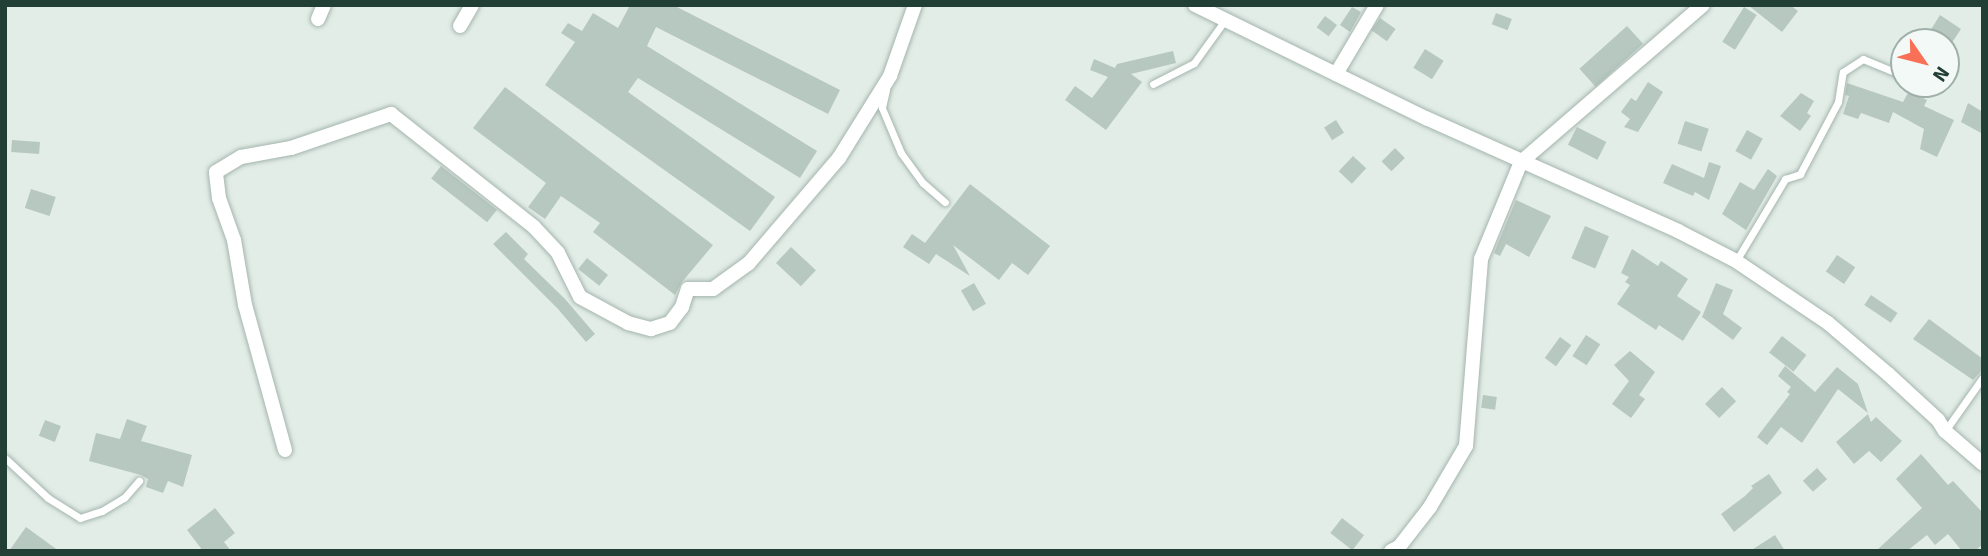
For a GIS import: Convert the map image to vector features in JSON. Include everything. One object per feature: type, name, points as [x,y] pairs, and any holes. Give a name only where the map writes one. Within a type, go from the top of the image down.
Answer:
[{"type":"street","points":[[460,26],[472,5]]},
{"type":"street","points":[[285,450],[246,305],[234,240],[219,198],[216,172],[241,157],[291,148],[391,114],[534,228],[558,253],[580,297],[628,323],[650,329],[670,323],[682,307],[688,289],[713,289],[749,263],[839,158],[890,76],[915,5]]},
{"type":"street","points":[[1195,5],[1521,162],[1678,231],[1736,261],[1828,323],[1888,374],[1938,420],[1945,431],[1983,464]]},
{"type":"street","points":[[1336,74],[1377,5]]},
{"type":"street","points":[[1391,551],[1399,547],[1430,507],[1466,446],[1481,259],[1521,162],[1703,5]]},
{"type":"lane","points":[[1153,84],[1194,63],[1225,20]]},
{"type":"lane","points":[[1736,261],[1785,179],[1800,174],[1838,102],[1843,72],[1863,59],[1890,70]]},
{"type":"lane","points":[[890,76],[882,108],[890,130],[901,153],[923,183],[944,202]]},
{"type":"lane","points":[[1945,431],[1983,377]]},
{"type":"lane","points":[[5,458],[48,498],[80,518],[102,512],[124,498],[139,481]]},
{"type":"building","points":[[630,5],[673,5],[840,90],[828,114],[656,27],[647,46],[817,151],[800,178],[638,78],[628,92],[775,197],[750,231],[545,85],[575,42],[561,33],[568,23],[582,31],[593,13],[618,28]]},
{"type":"building","points":[[1748,5],[1790,5],[1798,11],[1782,32]]},
{"type":"building","points":[[1352,7],[1361,12],[1350,32],[1340,25]]},
{"type":"building","points":[[1744,7],[1757,15],[1735,50],[1722,42]]},
{"type":"building","points":[[1496,13],[1512,19],[1508,30],[1492,24]]},
{"type":"building","points":[[1940,15],[1960,28],[1932,28]]},
{"type":"building","points":[[1325,16],[1337,25],[1329,36],[1317,27]]},
{"type":"building","points":[[1380,18],[1396,29],[1387,41],[1371,30]]},
{"type":"building","points":[[1627,26],[1643,44],[1595,87],[1579,69]]},
{"type":"building","points":[[1425,49],[1444,61],[1432,79],[1413,68]]},
{"type":"building","points":[[1173,51],[1176,63],[1131,74],[1142,82],[1106,130],[1065,100],[1075,86],[1092,98],[1108,77],[1090,70],[1094,59],[1115,68],[1117,64]]},
{"type":"building","points":[[1648,82],[1663,92],[1638,132],[1624,127],[1630,119],[1621,112],[1631,98],[1636,101]]},
{"type":"building","points":[[1847,83],[1903,102],[1905,98],[1923,98],[1927,100],[1924,106],[1954,120],[1937,157],[1920,149],[1924,129],[1893,112],[1889,123],[1861,113],[1858,119],[1843,114],[1849,96],[1845,95]]},
{"type":"building","points":[[505,87],[713,245],[682,282],[675,295],[593,232],[600,223],[561,196],[545,219],[528,207],[546,183],[473,128]]},
{"type":"building","points":[[1801,93],[1814,101],[1807,113],[1811,116],[1800,131],[1780,116]]},
{"type":"building","points":[[1968,103],[1983,112],[1983,134],[1961,122]]},
{"type":"building","points":[[1336,120],[1344,133],[1332,140],[1324,127]]},
{"type":"building","points":[[1685,121],[1709,129],[1701,152],[1678,144]]},
{"type":"building","points":[[1577,127],[1606,142],[1597,160],[1568,145]]},
{"type":"building","points":[[1747,130],[1763,139],[1751,160],[1735,151]]},
{"type":"building","points":[[12,140],[40,142],[39,154],[11,152]]},
{"type":"building","points":[[1395,148],[1405,158],[1391,171],[1382,161]]},
{"type":"building","points":[[1353,156],[1366,168],[1352,184],[1339,171]]},
{"type":"building","points":[[1709,162],[1721,166],[1709,200],[1695,192],[1693,196],[1663,183],[1672,164],[1704,178]]},
{"type":"building","points":[[441,166],[497,210],[487,222],[431,179]]},
{"type":"building","points":[[1768,169],[1777,176],[1746,230],[1722,214],[1740,182],[1754,190]]},
{"type":"building","points":[[970,184],[1050,246],[1028,275],[1012,263],[999,280],[953,245],[970,276],[936,254],[929,264],[903,247],[912,234],[925,243]]},
{"type":"building","points":[[31,189],[56,197],[50,216],[25,208]]},
{"type":"building","points":[[1516,200],[1551,216],[1529,257],[1506,244],[1500,256],[1494,253]]},
{"type":"building","points":[[1585,226],[1609,236],[1595,268],[1571,258]]},
{"type":"building","points":[[506,232],[528,254],[524,259],[565,299],[595,334],[586,342],[558,309],[493,244]]},
{"type":"building","points":[[791,247],[816,270],[801,286],[776,263]]},
{"type":"building","points":[[1632,249],[1658,266],[1661,261],[1688,279],[1677,296],[1701,312],[1683,341],[1659,325],[1656,330],[1617,304],[1630,285],[1625,282],[1629,277],[1621,273]]},
{"type":"building","points":[[1837,255],[1855,267],[1844,284],[1826,272]]},
{"type":"building","points":[[587,258],[608,275],[599,286],[578,269]]},
{"type":"building","points":[[974,283],[986,304],[973,311],[961,290]]},
{"type":"building","points":[[1716,283],[1733,290],[1723,314],[1742,328],[1733,340],[1702,317]]},
{"type":"building","points":[[1871,295],[1898,313],[1891,323],[1864,305]]},
{"type":"building","points":[[1929,319],[1983,359],[1983,369],[1973,380],[1913,339]]},
{"type":"building","points":[[1586,335],[1600,344],[1587,365],[1572,356]]},
{"type":"building","points":[[1782,336],[1806,355],[1793,372],[1769,353]]},
{"type":"building","points":[[1560,337],[1571,345],[1556,366],[1545,358]]},
{"type":"building","points":[[1630,351],[1655,372],[1639,395],[1645,399],[1631,418],[1612,404],[1629,381],[1614,365]]},
{"type":"building","points":[[1785,366],[1815,392],[1837,367],[1858,384],[1868,413],[1838,389],[1802,443],[1781,427],[1767,445],[1757,437],[1790,394],[1787,392],[1791,387],[1778,376]]},
{"type":"building","points":[[1722,387],[1736,401],[1719,418],[1705,404]]},
{"type":"building","points":[[1483,395],[1497,397],[1495,410],[1481,408]]},
{"type":"building","points":[[1868,414],[1871,422],[1876,417],[1902,441],[1881,462],[1869,451],[1854,464],[1836,442]]},
{"type":"building","points":[[127,419],[147,426],[141,441],[192,455],[183,487],[168,481],[163,493],[146,487],[148,479],[141,475],[89,461],[96,433],[120,439]]},
{"type":"building","points":[[45,420],[61,426],[55,442],[39,436]]},
{"type":"building","points":[[1921,454],[1948,485],[1953,481],[1983,513],[1983,544],[1975,551],[1962,551],[1948,534],[1935,545],[1927,535],[1907,551],[1876,551],[1922,508],[1896,479]]},
{"type":"building","points":[[1817,468],[1827,479],[1813,492],[1803,481]]},
{"type":"building","points":[[1769,474],[1782,493],[1734,532],[1721,514],[1745,496],[1753,488],[1751,486]]},
{"type":"building","points":[[215,508],[235,533],[224,542],[231,551],[203,551],[187,530]]},
{"type":"building","points":[[1342,518],[1364,535],[1352,550],[1330,533]]},
{"type":"building","points":[[26,527],[59,551],[9,551]]},
{"type":"building","points":[[1775,535],[1785,551],[1750,551]]}]
